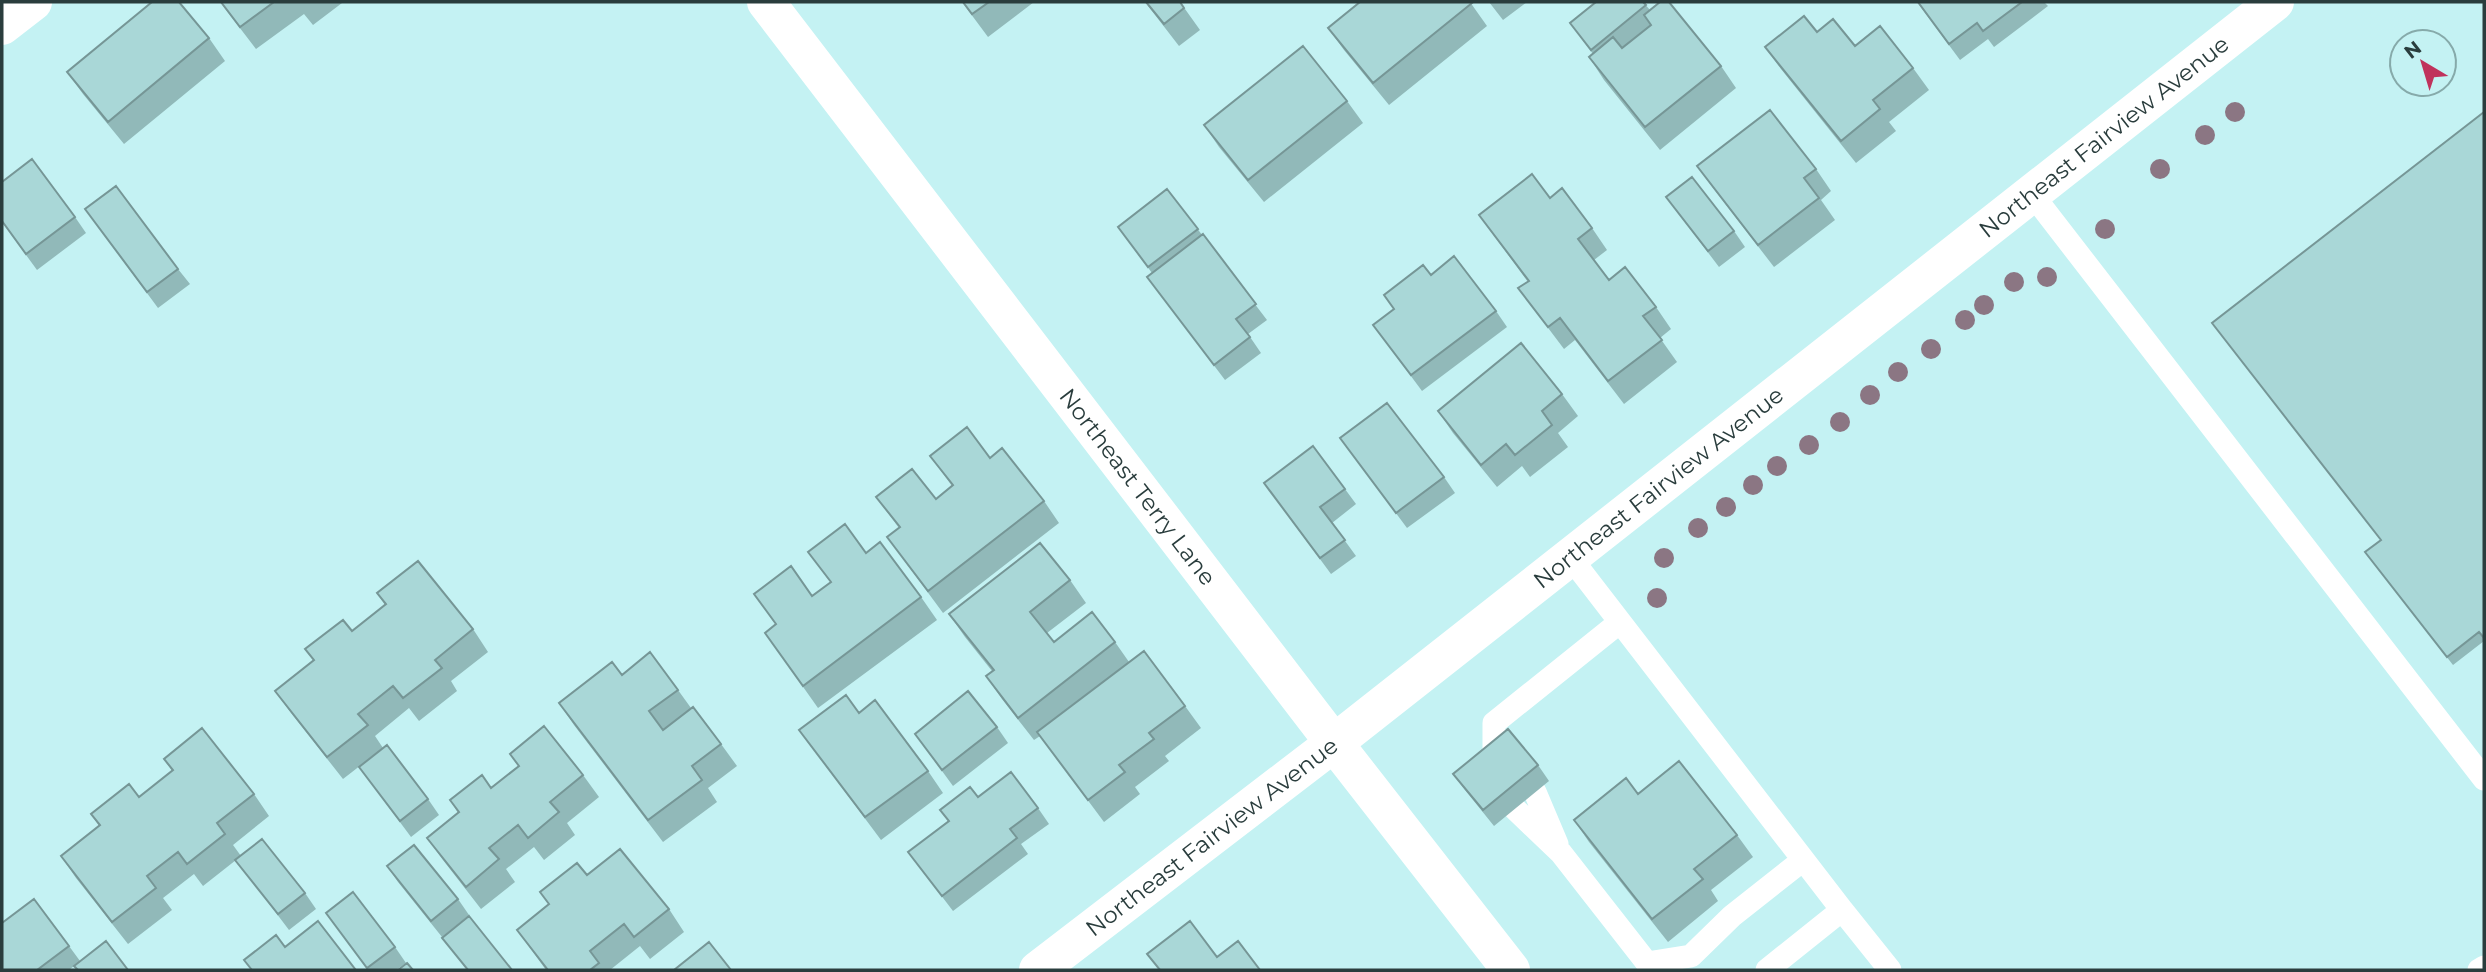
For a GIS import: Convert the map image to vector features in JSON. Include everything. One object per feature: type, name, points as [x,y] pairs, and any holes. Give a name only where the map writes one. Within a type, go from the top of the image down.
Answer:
[{"type":"street","points":[[2,26],[33,2]]},
{"type":"street","name":"Northeast Terry Lane","points":[[766,2],[1511,970]]},
{"type":"street","name":"Northeast Fairview Avenue","points":[[1038,970],[1334,743],[2275,2]]},
{"type":"lane","points":[[2032,194],[2484,779]]},
{"type":"lane","points":[[1570,557],[1887,969]]},
{"type":"lane","points":[[1499,762],[1494,723],[1620,622]]},
{"type":"lane","points":[[1535,792],[1561,853]]},
{"type":"lane","points":[[1515,809],[1561,853],[1647,963],[1692,956],[1732,916],[1803,860]]},
{"type":"lane","points":[[1767,970],[1842,910]]},
{"type":"lane","points":[[2479,970],[2484,967]]},
{"type":"building","points":[[152,2],[179,2],[209,38],[108,122],[67,72]]},
{"type":"building","points":[[221,2],[274,2],[240,27]]},
{"type":"building","points":[[963,2],[989,2],[972,14]]},
{"type":"building","points":[[1146,2],[1180,2],[1184,8],[1164,24]]},
{"type":"building","points":[[1360,2],[1472,3],[1373,83],[1328,28]]},
{"type":"building","points":[[1596,2],[1643,2],[1646,5],[1591,50],[1570,23]]},
{"type":"building","points":[[1660,2],[1669,2],[1721,66],[1645,127],[1589,57],[1613,37],[1622,48],[1651,25],[1644,15]]},
{"type":"building","points":[[1918,2],[2022,2],[1983,31],[1977,23],[1949,44]]},
{"type":"building","points":[[1804,16],[1817,32],[1833,19],[1855,46],[1880,26],[1913,68],[1873,100],[1880,109],[1841,141],[1765,47]]},
{"type":"building","points":[[1303,46],[1347,101],[1248,180],[1204,125]]},
{"type":"building","points":[[1770,110],[1816,169],[1804,178],[1819,198],[1758,245],[1697,166]]},
{"type":"building","points":[[2484,112],[2484,638],[2479,632],[2447,657],[2365,552],[2381,540],[2212,323]]},
{"type":"building","points":[[32,159],[75,217],[26,254],[2,221],[2,182]]},
{"type":"building","points":[[1532,174],[1550,198],[1562,188],[1592,228],[1578,239],[1609,280],[1625,267],[1656,307],[1643,316],[1662,340],[1608,381],[1560,318],[1548,327],[1518,288],[1529,281],[1479,215]]},
{"type":"building","points":[[1692,177],[1734,231],[1708,251],[1666,197]]},
{"type":"building","points":[[116,186],[178,269],[147,292],[85,209]]},
{"type":"building","points":[[1167,189],[1198,229],[1148,267],[1118,227]]},
{"type":"building","points":[[1203,234],[1256,304],[1236,319],[1250,337],[1214,365],[1147,277]]},
{"type":"building","points":[[1454,256],[1496,311],[1411,375],[1373,325],[1394,309],[1384,295],[1423,265],[1431,275]]},
{"type":"building","points":[[1521,343],[1562,394],[1542,411],[1552,425],[1515,455],[1506,444],[1481,465],[1438,411]]},
{"type":"building","points":[[1387,403],[1444,477],[1396,513],[1340,438]]},
{"type":"building","points":[[967,427],[990,458],[1002,448],[1044,501],[928,591],[887,537],[900,527],[876,497],[912,469],[936,499],[953,485],[930,456]]},
{"type":"building","points":[[1313,446],[1345,489],[1320,507],[1345,540],[1320,558],[1264,483]]},
{"type":"building","points":[[845,524],[866,553],[880,542],[921,597],[803,686],[765,633],[776,624],[754,594],[791,566],[812,596],[831,582],[808,552]]},
{"type":"building","points":[[1040,543],[1070,580],[1030,612],[1054,642],[1092,612],[1115,642],[1018,718],[986,676],[994,670],[949,614]]},
{"type":"building","points":[[418,561],[473,629],[435,660],[442,668],[403,698],[393,686],[358,714],[368,725],[327,757],[275,691],[314,660],[305,649],[343,620],[352,631],[386,604],[377,593]]},
{"type":"building","points":[[1144,651],[1185,706],[1149,733],[1154,739],[1119,765],[1125,772],[1088,800],[1037,732]]},
{"type":"building","points":[[650,652],[678,690],[649,711],[663,730],[693,707],[721,744],[692,766],[702,780],[648,820],[559,703],[612,662],[622,675]]},
{"type":"building","points":[[968,691],[997,727],[942,770],[915,734]]},
{"type":"building","points":[[846,695],[859,713],[875,700],[928,771],[865,817],[799,730]]},
{"type":"building","points":[[544,726],[583,775],[550,802],[559,812],[528,838],[518,825],[489,848],[499,859],[466,887],[427,838],[459,812],[450,800],[482,775],[491,788],[519,766],[510,754]]},
{"type":"building","points":[[202,728],[254,794],[217,823],[225,834],[187,864],[178,852],[147,876],[156,888],[112,922],[61,856],[100,825],[91,814],[129,784],[139,797],[173,770],[164,759]]},
{"type":"building","points":[[1508,729],[1538,765],[1483,810],[1453,774]]},
{"type":"building","points":[[387,745],[428,799],[400,821],[359,767]]},
{"type":"building","points":[[1679,761],[1737,835],[1694,869],[1703,879],[1652,919],[1574,820],[1626,778],[1638,794]]},
{"type":"building","points":[[1011,772],[1038,808],[1010,829],[1017,838],[942,896],[908,852],[949,821],[940,810],[970,787],[978,797]]},
{"type":"building","points":[[262,839],[305,893],[278,914],[235,860]]},
{"type":"building","points":[[414,845],[458,899],[431,921],[387,866]]},
{"type":"building","points":[[620,849],[669,909],[634,937],[624,924],[590,951],[599,963],[590,970],[548,970],[517,930],[549,904],[540,892],[577,863],[587,875]]},
{"type":"building","points":[[353,892],[395,947],[367,968],[326,913]]},
{"type":"building","points":[[34,899],[69,946],[37,970],[2,970],[2,923]]},
{"type":"building","points":[[469,916],[512,970],[468,970],[442,938]]},
{"type":"building","points":[[318,921],[354,970],[252,970],[244,960],[276,935],[285,947]]},
{"type":"building","points":[[1190,921],[1217,957],[1238,941],[1260,970],[1160,970],[1147,954]]},
{"type":"building","points":[[106,941],[128,970],[78,970],[74,966]]},
{"type":"building","points":[[709,942],[731,970],[674,970]]},
{"type":"building","points":[[407,963],[413,970],[398,970]]}]
